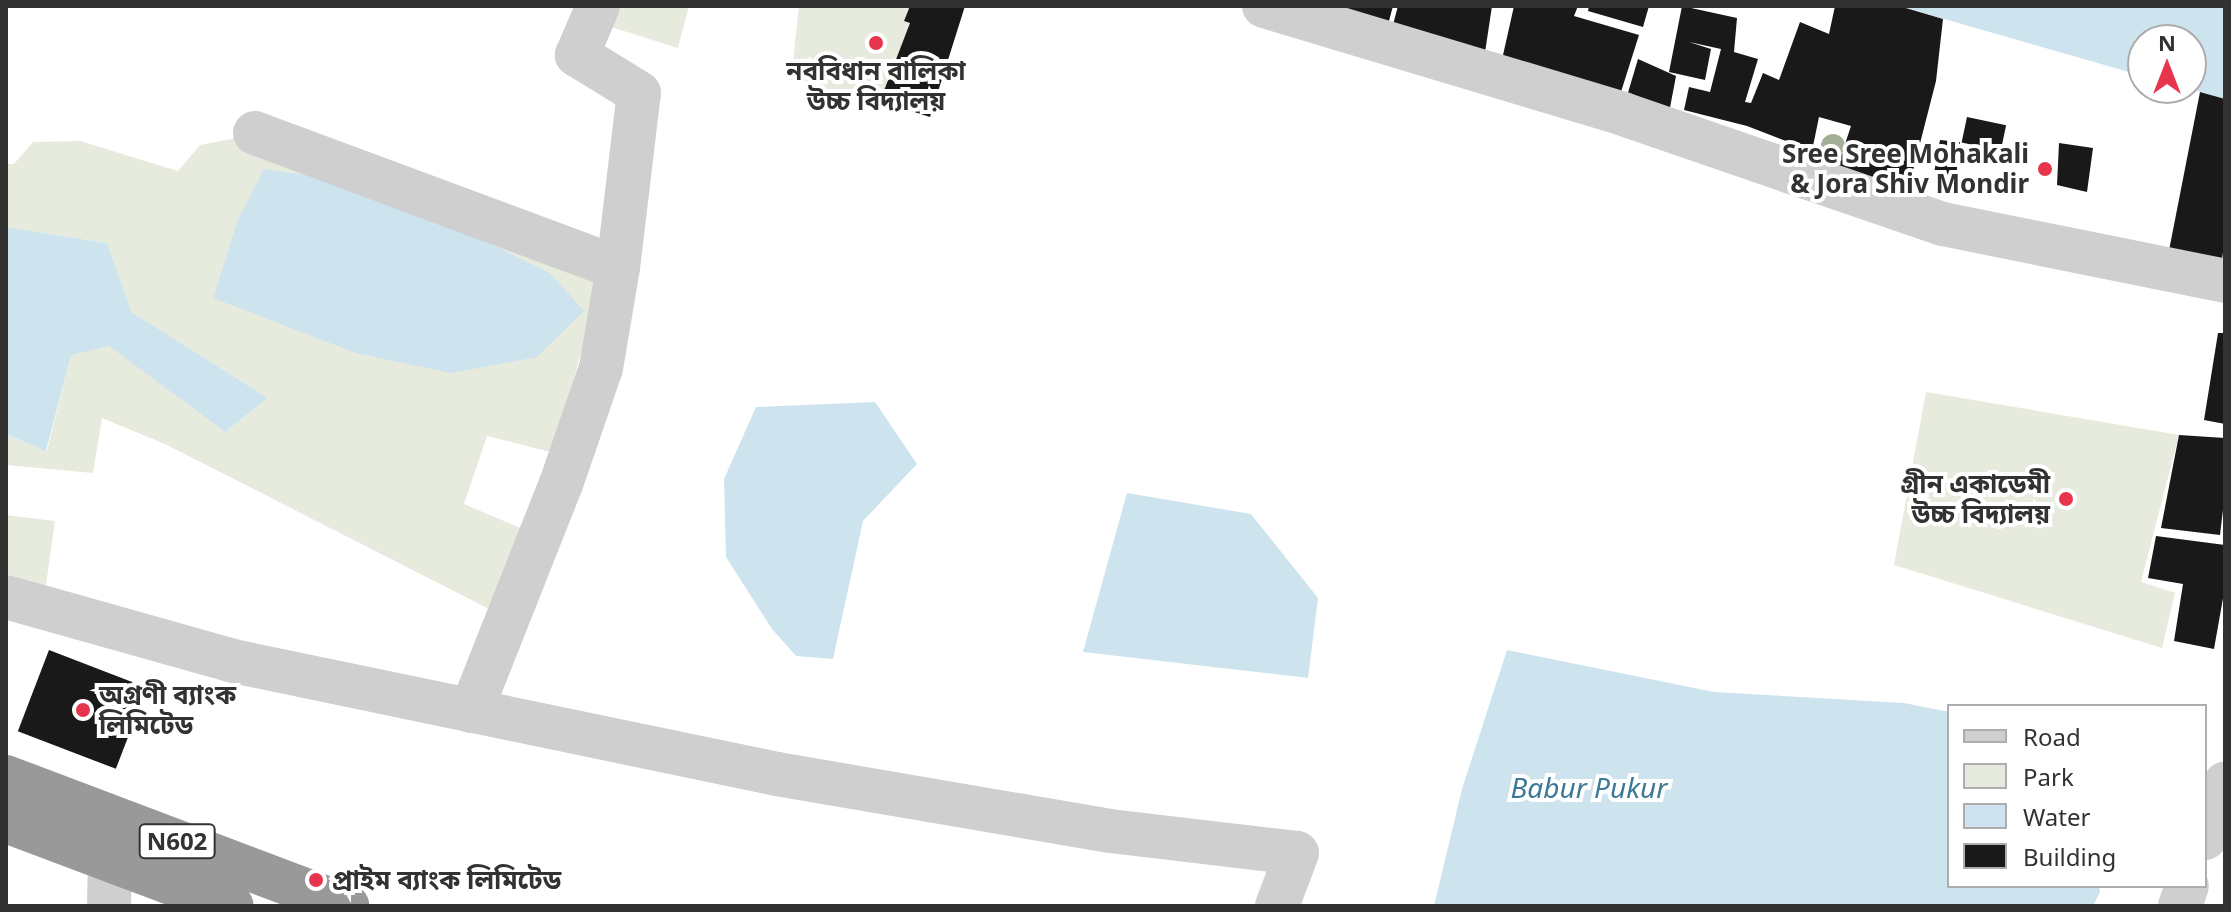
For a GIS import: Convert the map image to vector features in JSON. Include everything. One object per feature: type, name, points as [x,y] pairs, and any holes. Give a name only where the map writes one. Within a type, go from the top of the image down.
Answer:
[{"type":"highway","name":"N602","points":[[6,777],[347,906]]},
{"type":"highway","name":"N602","points":[[6,821],[232,906]]},
{"type":"street","points":[[471,711],[561,484],[601,368],[618,268],[639,93],[577,55],[598,6]]},
{"type":"street","points":[[1264,6],[1623,114],[1943,224],[2187,276],[2225,281]]},
{"type":"street","points":[[255,133],[618,268]]},
{"type":"street","points":[[6,597],[233,661],[761,771],[990,813],[1297,853],[1283,891]]},
{"type":"street","points":[[2207,833],[2225,784]]},
{"type":"street","points":[[109,906],[110,859]]},
{"type":"green space","points":[[598,6],[689,6],[678,48],[592,21]]},
{"type":"green space","name":"নববিধান বালিকা উচ্চ বিদ্যালয়","points":[[799,6],[910,6],[904,21],[910,23],[878,106],[791,80]]},
{"type":"green space","points":[[242,137],[600,282],[554,453],[487,436],[464,504],[530,532],[499,614],[165,444],[102,418],[93,473],[6,465],[6,434],[47,451],[71,354],[110,346],[225,432],[268,398],[130,312],[107,243],[6,227],[6,164],[14,164],[33,142],[80,141],[178,171],[200,145]]},
{"type":"green space","name":"গ্রীন একাডেমী উচ্চ বিদ্যালয়","points":[[1926,392],[2179,435],[2141,582],[2175,593],[2162,648],[1894,565]]},
{"type":"green space","points":[[6,515],[55,521],[46,585],[6,574]]},
{"type":"water","points":[[1899,6],[2225,6],[2225,99],[2207,94],[2207,24],[2127,24],[2127,71]]},
{"type":"water","points":[[264,169],[334,179],[458,228],[550,273],[584,311],[537,357],[451,373],[356,353],[213,298],[238,220]]},
{"type":"water","points":[[6,227],[107,243],[131,312],[268,398],[225,432],[109,346],[71,355],[46,451],[6,434]]},
{"type":"water","points":[[875,402],[917,464],[863,521],[833,659],[796,656],[772,629],[726,557],[724,479],[756,407]]},
{"type":"water","points":[[1127,493],[1251,514],[1318,598],[1308,678],[1083,652]]},
{"type":"water","name":"Babur Pukur","points":[[1507,650],[1714,692],[1904,703],[1947,712],[1947,888],[2099,888],[2100,892],[2093,906],[1434,906],[1462,789]]},
{"type":"building","points":[[910,6],[965,6],[930,117],[880,101],[910,23],[904,21]]},
{"type":"building","points":[[1308,6],[1393,6],[1386,32]]},
{"type":"building","points":[[1398,6],[1492,6],[1484,59],[1391,32]]},
{"type":"building","points":[[1514,6],[1578,6],[1574,16],[1639,35],[1620,95],[1501,64]]},
{"type":"building","points":[[1589,6],[1649,6],[1643,27],[1588,11]]},
{"type":"building","points":[[1682,6],[1737,18],[1734,52],[1758,59],[1745,102],[1751,103],[1763,73],[1779,80],[1800,22],[1829,34],[1835,6],[1899,6],[1943,19],[1936,81],[1907,194],[1835,174],[1851,126],[1819,117],[1812,151],[1747,126],[1684,110],[1689,87],[1710,92],[1721,49],[1689,42],[1711,49],[1705,80],[1669,72]]},
{"type":"building","points":[[1638,59],[1676,76],[1669,113],[1627,96]]},
{"type":"building","points":[[2207,94],[2225,99],[2225,238],[2220,274],[2165,271],[2198,104],[2207,104]]},
{"type":"building","points":[[1967,117],[2006,125],[2001,151],[1962,142]]},
{"type":"building","points":[[1940,140],[1960,142],[1956,177],[1934,173]]},
{"type":"building","points":[[2059,143],[2093,148],[2087,192],[2057,185]]},
{"type":"building","points":[[2218,333],[2225,333],[2225,424],[2204,420]]},
{"type":"building","points":[[2179,435],[2225,438],[2225,493],[2220,535],[2161,528]]},
{"type":"building","points":[[2156,536],[2225,545],[2225,587],[2214,649],[2174,641],[2183,584],[2148,578]]},
{"type":"building","name":"অগ্রণী ব্যাংক লিমিটেড","points":[[49,650],[147,688],[116,769],[18,731]]},
{"type":"place","name":"নববিধান বালিকা উচ্চ বিদ্যালয়","points":[[876,43]]},
{"type":"place","name":"Sree Sree Mohakali & Jora Shiv Mondir","points":[[2045,169]]},
{"type":"place","name":"গ্রীন একাডেমী উচ্চ বিদ্যালয়","points":[[2066,499]]},
{"type":"place","name":"অগ্রণী ব্যাংক লিমিটেড","points":[[83,710]]},
{"type":"place","name":"প্রাইম ব্যাংক লিমিটেড","points":[[316,880]]}]
